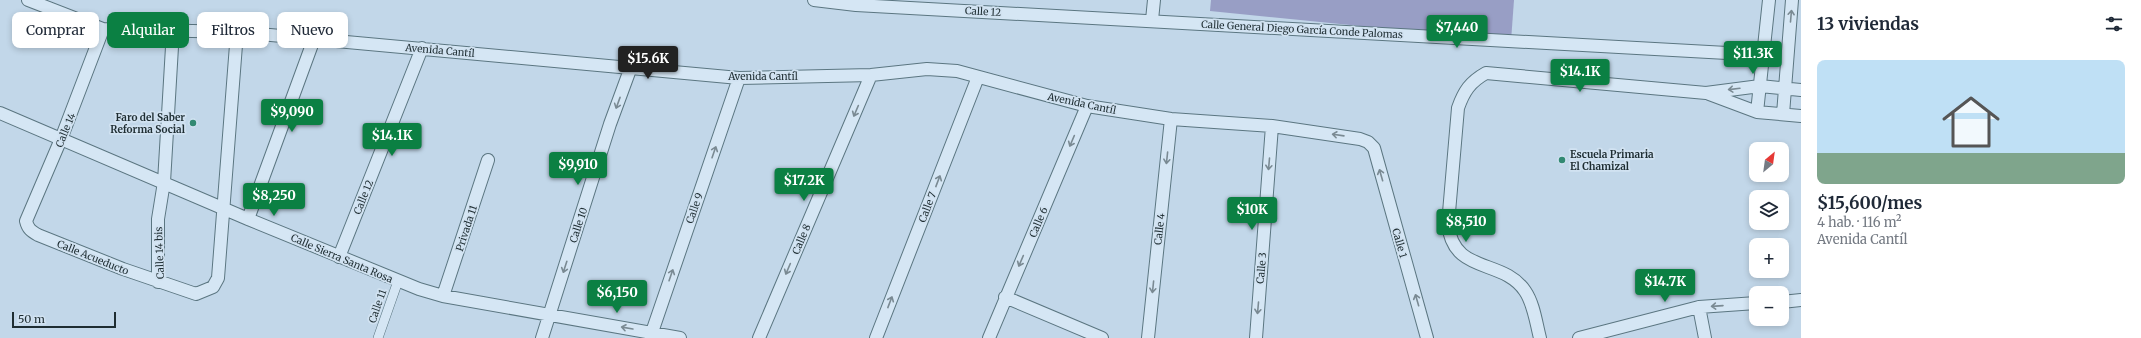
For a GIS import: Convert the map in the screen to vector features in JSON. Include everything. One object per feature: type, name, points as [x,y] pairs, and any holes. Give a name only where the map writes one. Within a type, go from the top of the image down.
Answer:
[{"type":"street","name":"Avenida Cantíl","points":[[28,0],[103,29],[107,29]]},
{"type":"street","name":"Calle 12","points":[[814,0],[1152,20]]},
{"type":"street","points":[[1152,20],[1154,0]]},
{"type":"street","points":[[1757,112],[1769,0]]},
{"type":"street","points":[[1783,114],[1792,0]]},
{"type":"street","name":"Calle General Diego García Conde Palomas","points":[[1152,20],[1763,54]]},
{"type":"street","name":"Calle 14","points":[[29,229],[26,221],[61,139],[103,29]]},
{"type":"street","name":"Avenida Cantíl","points":[[348,42],[631,66],[739,78],[871,75],[928,69],[957,71],[1087,106],[1171,119],[1272,126],[1360,139],[1368,142],[1374,148]]},
{"type":"street","name":"Calle 14 bis","points":[[172,48],[164,182],[158,219],[158,282],[196,294],[213,287],[218,278],[236,48]]},
{"type":"street","points":[[248,219],[311,48]]},
{"type":"street","name":"Calle 12","points":[[339,257],[422,48]]},
{"type":"street","name":"Calle 10","points":[[542,338],[610,124],[631,66]]},
{"type":"street","points":[[1540,338],[1530,301],[1524,290],[1511,278],[1459,254],[1451,240],[1448,224],[1458,108],[1463,94],[1473,80],[1486,73],[1706,93],[1760,86],[1801,90]]},
{"type":"street","name":"Calle 8","points":[[759,338],[871,75]]},
{"type":"street","name":"Calle 7","points":[[876,338],[978,77]]},
{"type":"street","name":"Calle 9","points":[[651,335],[739,78]]},
{"type":"street","points":[[1706,93],[1757,112],[1801,116]]},
{"type":"street","name":"Calle 6","points":[[989,338],[1005,297],[1087,106]]},
{"type":"street","name":"Calle Sierra Santa Rosa","points":[[0,113],[339,257],[398,281],[443,296],[550,314],[651,335],[680,338]]},
{"type":"street","name":"Calle 4","points":[[1148,338],[1171,119]]},
{"type":"street","name":"Calle 3","points":[[1256,338],[1272,126]]},
{"type":"street","name":"Calle 1","points":[[1374,148],[1427,338]]},
{"type":"street","name":"Privada 11","points":[[443,296],[488,160]]},
{"type":"street","name":"Calle Acueducto","points":[[29,229],[38,235],[158,282]]},
{"type":"street","name":"Calle 11","points":[[378,338],[398,281]]},
{"type":"street","points":[[1005,297],[1102,338]]},
{"type":"street","points":[[1789,301],[1801,300]]},
{"type":"street","points":[[1579,338],[1699,307],[1749,303]]},
{"type":"street","points":[[1699,307],[1705,338]]},
{"type":"shaded area","points":[[1211,0],[1514,0],[1511,41],[1210,11]]},
{"type":"place","name":"Faro del Saber Reforma Social","points":[[193,123]]},
{"type":"place","name":"Escuela Primaria El Chamizal","points":[[1562,160]]}]
